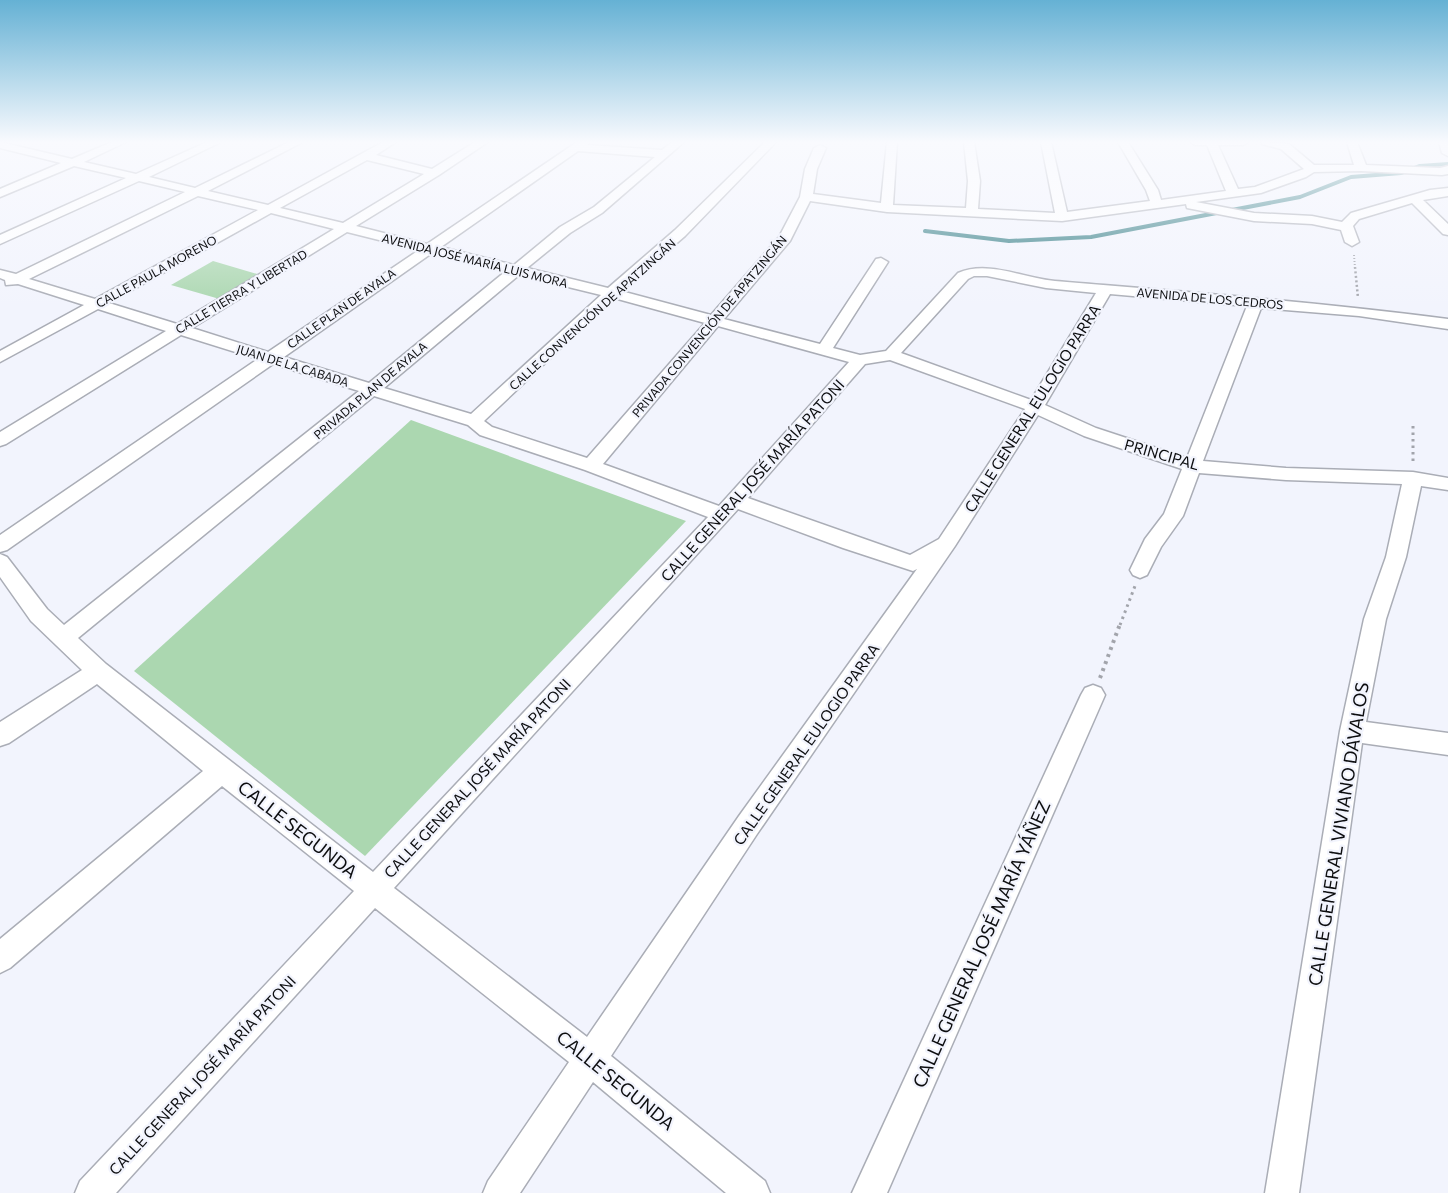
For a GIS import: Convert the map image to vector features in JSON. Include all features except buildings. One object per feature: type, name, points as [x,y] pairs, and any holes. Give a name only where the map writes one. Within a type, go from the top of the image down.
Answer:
[{"type":"street","points":[[0,240],[92,198]]},
{"type":"street","points":[[0,288],[184,198]]},
{"type":"street","name":"AVENIDA JOSÉ MARÍA LUIS MORA","points":[[221,198],[611,293],[860,360],[891,355]]},
{"type":"street","name":"CALLE PAULA MORENO","points":[[0,356],[291,198]]},
{"type":"street","name":"CALLE TIERRA Y LIBERTAD","points":[[0,440],[394,198]]},
{"type":"street","name":"CALLE PLAN DE AYALA","points":[[0,545],[503,198]]},
{"type":"street","name":"PRIVADA PLAN DE AYALA","points":[[62,638],[372,389],[566,230],[598,210],[613,198]]},
{"type":"street","name":"CALLE CONVENCIÓN DE APATZINGÁN","points":[[474,421],[611,293],[680,233],[716,198]]},
{"type":"street","name":"PRIVADA CONVENCIÓN DE APATZINGÁN","points":[[591,466],[713,320],[785,238],[806,198]]},
{"type":"street","points":[[811,198],[887,208],[1062,217],[1203,198]]},
{"type":"street","points":[[887,208],[888,198]]},
{"type":"street","points":[[972,211],[973,198]]},
{"type":"street","points":[[1058,198],[1062,217]]},
{"type":"street","points":[[1155,198],[1157,205]]},
{"type":"street","points":[[1352,242],[1346,223],[1355,216],[1422,198]]},
{"type":"street","points":[[1416,199],[1448,231]]},
{"type":"street","points":[[1179,202],[1239,214],[1312,220],[1346,227]]},
{"type":"street","points":[[824,350],[881,262]]},
{"type":"street","name":"AVENIDA DE LOS CEDROS","points":[[891,355],[963,276],[972,272],[994,273],[1046,284],[1105,290],[1158,292],[1359,312],[1448,324]]},
{"type":"street","name":"JUAN DE LA CABADA","points":[[0,274],[474,421],[486,431],[591,466],[913,563],[948,541]]},
{"type":"street","name":"CALLE GENERAL EULOGIO PARRA","points":[[500,1193],[589,1058],[748,825],[948,541],[1035,407],[1105,290]]},
{"type":"street","points":[[1140,570],[1152,544],[1172,516],[1256,302]]},
{"type":"street","name":"PRINCIPAL","points":[[891,355],[1035,407],[1090,432],[1193,466],[1286,474],[1413,478],[1448,484]]},
{"type":"street","name":"CALLE GENERAL JOSÉ MARÍA PATONI","points":[[92,1193],[729,508],[860,360]]},
{"type":"street","name":"CALLE GENERAL VIVIANO DÁVALOS","points":[[1282,1193],[1352,732],[1375,619],[1396,558],[1413,478]]},
{"type":"street","name":"CALLE SEGUNDA","points":[[0,562],[39,615],[98,671],[222,771],[589,1058],[753,1193]]},
{"type":"street","points":[[0,735],[98,671]]},
{"type":"street","name":"CALLE GENERAL JOSÉ MARÍA YÁÑEZ","points":[[869,1193],[1093,695]]},
{"type":"street","points":[[1352,732],[1448,744]]},
{"type":"street","points":[[0,958],[222,771]]},
{"type":"path","points":[[1355,262],[1359,312]]},
{"type":"path","points":[[1413,426],[1413,478]]},
{"type":"path","points":[[1093,695],[1140,570]]},
{"type":"green space","points":[[213,261],[264,276],[223,300],[171,285]]},
{"type":"green space","points":[[411,420],[686,521],[365,856],[134,671]]},
{"type":"waterway","points":[[925,231],[1009,241],[1091,237],[1296,198]]}]
